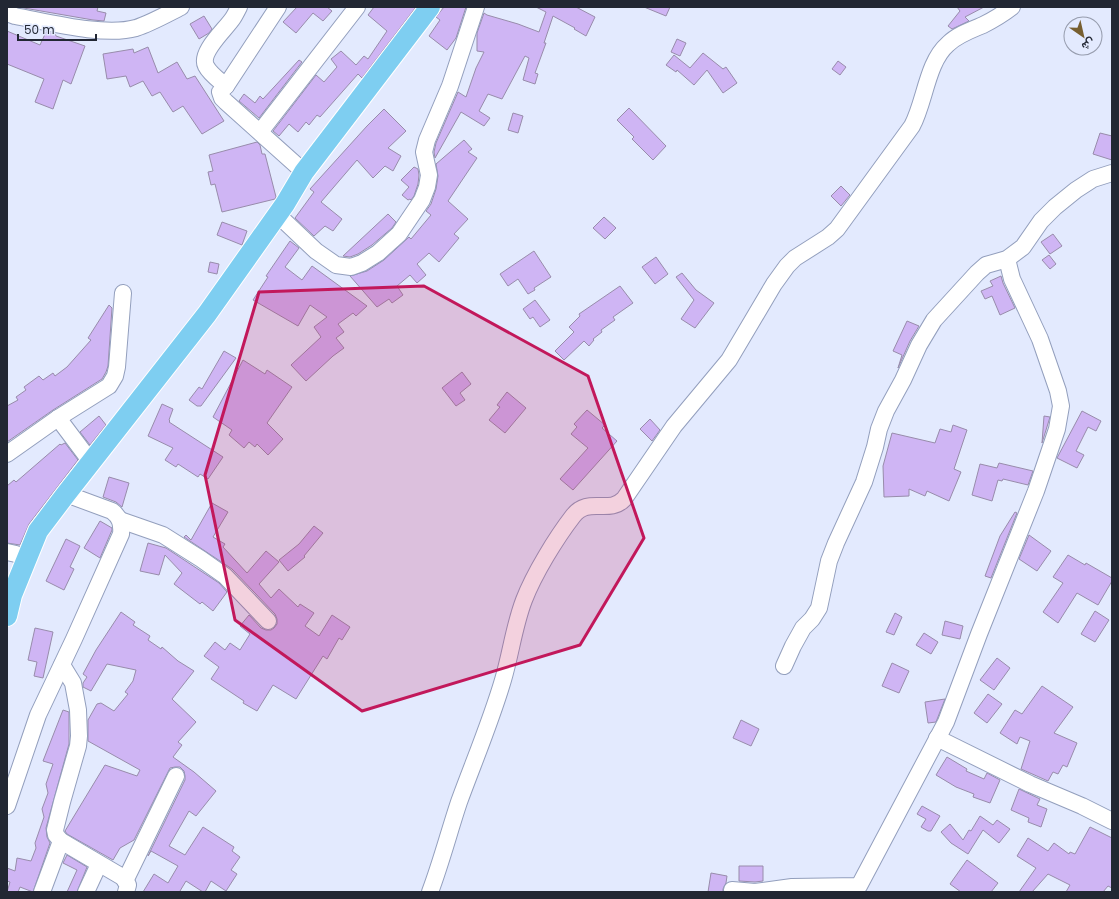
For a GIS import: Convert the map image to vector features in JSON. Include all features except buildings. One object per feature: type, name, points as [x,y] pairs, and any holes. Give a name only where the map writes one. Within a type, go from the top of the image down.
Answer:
[{"type":"main road","points":[[7,616],[12,595],[38,531],[207,314],[278,215],[304,172],[430,7]]},
{"type":"street","points":[[7,13],[15,16],[96,30],[120,31],[137,28],[181,7]]},
{"type":"street","points":[[226,86],[210,72],[205,65],[204,59],[207,52],[234,18],[239,7]]},
{"type":"street","points":[[278,7],[226,86],[220,92],[222,98],[304,172]]},
{"type":"street","points":[[260,132],[358,7]]},
{"type":"street","points":[[278,215],[316,251],[336,265],[350,267],[362,263],[378,253],[399,234],[422,200],[428,187],[430,175],[424,152],[427,140],[450,86],[476,7]]},
{"type":"street","points":[[430,892],[458,805],[503,680],[514,632],[524,600],[540,568],[574,515],[587,506],[608,507],[616,505],[624,499],[674,426],[729,360],[774,284],[787,266],[795,258],[840,226],[912,126],[918,116],[932,69],[939,54],[948,44],[961,35],[990,21],[1012,7]]},
{"type":"street","points":[[784,666],[793,646],[819,608],[829,561],[836,542],[864,482],[875,447],[879,428],[919,345],[934,320],[977,273],[986,266],[1007,259],[1023,247],[1041,221],[1076,190],[1093,179],[1112,173]]},
{"type":"street","points":[[732,890],[755,892],[792,887],[857,889],[946,722],[979,634],[1036,492],[1057,428],[1061,406],[1058,391],[1040,339],[1012,279],[1007,259]]},
{"type":"street","points":[[7,454],[58,418],[109,386],[115,376],[123,293]]},
{"type":"street","points":[[58,418],[92,462]]},
{"type":"street","points":[[7,806],[38,715],[121,534],[122,527],[117,514],[66,494]]},
{"type":"street","points":[[120,520],[163,536],[201,559],[225,576],[268,621]]},
{"type":"street","points":[[7,552],[16,554],[26,560]]},
{"type":"street","points":[[62,665],[73,683],[78,710],[79,736],[78,746],[55,830],[56,835],[61,841],[120,875],[126,886]]},
{"type":"street","points":[[937,738],[1030,784],[1082,806],[1112,821]]},
{"type":"street","points":[[126,886],[176,776]]},
{"type":"street","points":[[42,892],[61,841]]},
{"type":"street","points":[[86,892],[99,864]]},
{"type":"highlighted area","points":[[424,286],[588,376],[644,538],[580,645],[362,711],[235,620],[205,475],[259,292]]}]
